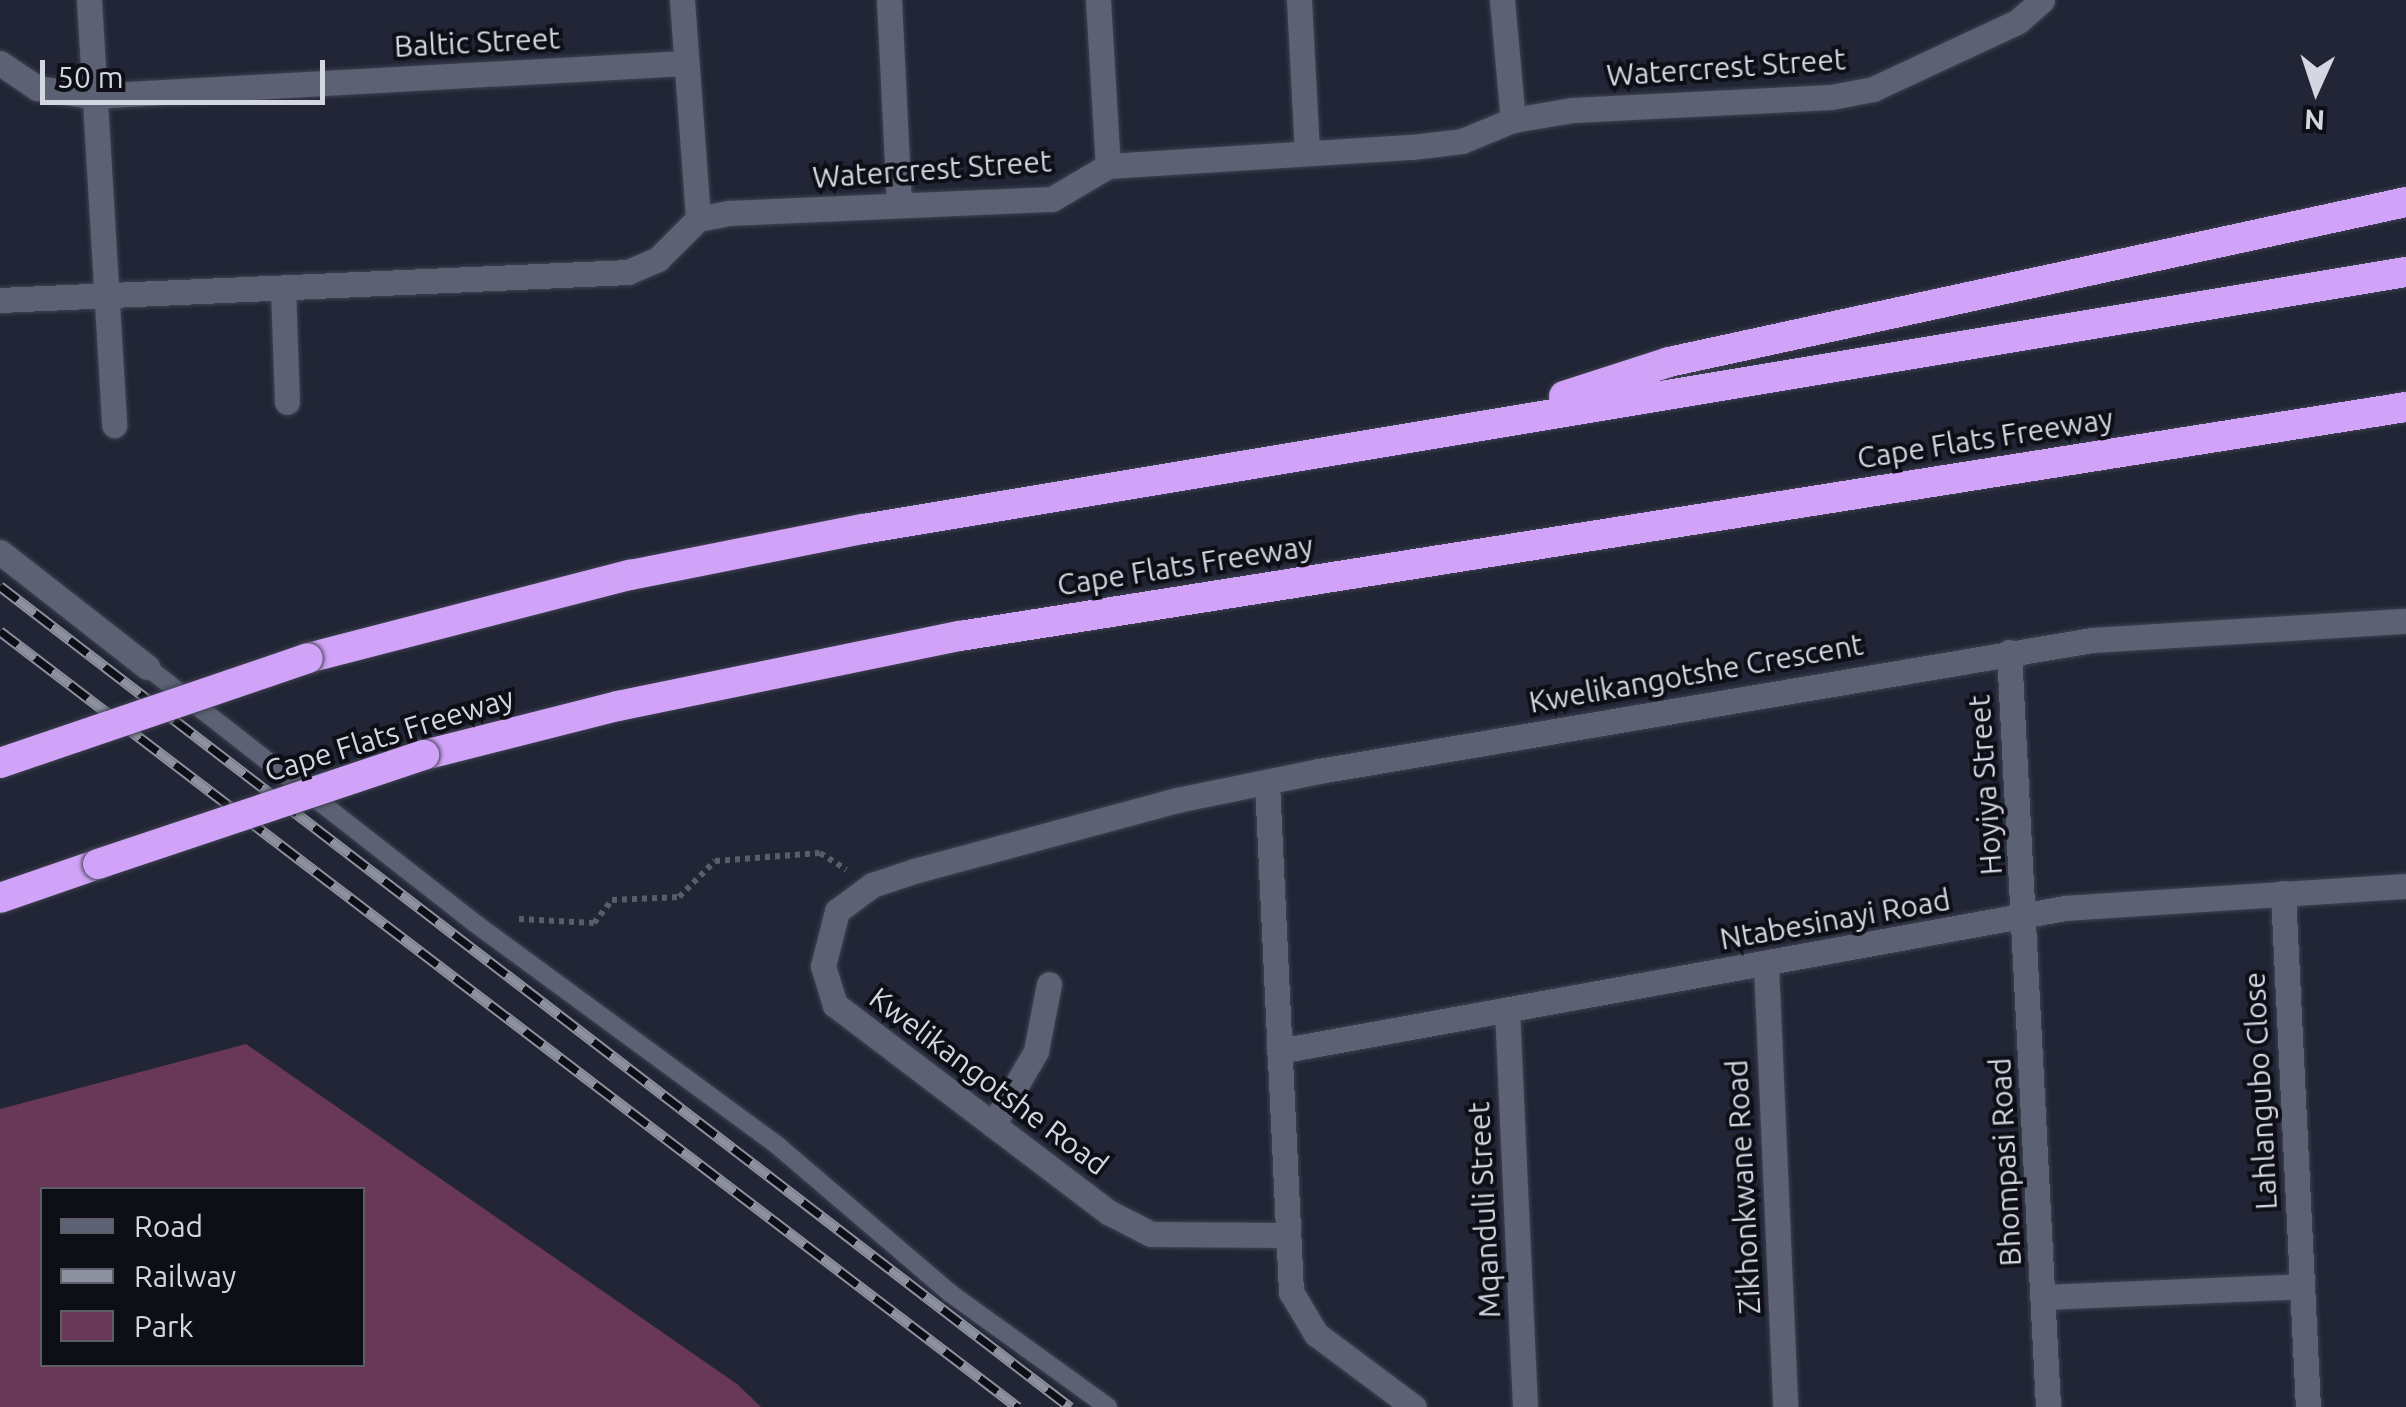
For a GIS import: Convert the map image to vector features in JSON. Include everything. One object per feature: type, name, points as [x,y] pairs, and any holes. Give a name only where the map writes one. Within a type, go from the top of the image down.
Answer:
[{"type":"highway","points":[[1471,426],[1668,362],[2406,202]]},
{"type":"highway","points":[[0,763],[308,658],[630,574],[1471,426],[2406,272]]},
{"type":"highway","name":"Cape Flats Freeway","points":[[0,898],[424,755],[637,702],[960,636],[2406,407]]},
{"type":"street","points":[[89,0],[114,425]]},
{"type":"street","points":[[0,300],[628,272],[658,259],[698,219],[682,0]]},
{"type":"street","points":[[889,0],[898,205]]},
{"type":"street","points":[[1098,0],[1108,166]]},
{"type":"street","points":[[1299,0],[1306,151]]},
{"type":"street","points":[[1502,0],[1513,120]]},
{"type":"street","name":"Watercrest Street","points":[[698,219],[1052,199],[1108,166],[1462,141],[1513,120],[1573,110],[1795,101],[1873,89],[2017,22],[2042,0]]},
{"type":"street","name":"Baltic Street","points":[[0,64],[37,88],[92,96],[685,63]]},
{"type":"street","points":[[284,288],[288,402]]},
{"type":"street","points":[[0,552],[147,667]]},
{"type":"street","name":"Kwelikangotshe Crescent","points":[[1267,783],[2009,652],[2154,634],[2406,621]]},
{"type":"street","name":"Hoyiya Street","points":[[2009,652],[2025,914]]},
{"type":"street","points":[[1267,783],[1292,1292],[1308,1325],[1414,1407]]},
{"type":"street","name":"Kwelikangotshe Road","points":[[1267,783],[1037,836],[872,886],[849,898],[829,925],[823,966],[835,1005],[1108,1212],[1151,1234],[1288,1235]]},
{"type":"street","name":"Ntabesinayi Road","points":[[1279,1052],[1766,965],[2025,914],[2126,899],[2406,886]]},
{"type":"street","name":"Lahlangubo Close","points":[[2282,893],[2308,1407]]},
{"type":"street","name":"Bhompasi Road","points":[[2025,914],[2048,1407]]},
{"type":"street","name":"Zikhonkwane Road","points":[[1766,965],[1785,1407]]},
{"type":"street","points":[[993,1125],[1036,1051],[1049,984]]},
{"type":"street","name":"Mqanduli Street","points":[[1507,1010],[1526,1407]]},
{"type":"street","points":[[2044,1297],[2302,1286]]},
{"type":"lane","points":[[147,667],[499,941],[778,1146],[950,1293],[1108,1407]]},
{"type":"path","points":[[499,941],[518,919],[594,923],[612,900],[679,897],[715,861],[820,853],[872,886]]},
{"type":"green space","points":[[246,1044],[737,1384],[761,1407],[0,1407],[0,1109]]},
{"type":"railway","points":[[0,586],[1070,1407]]},
{"type":"railway","points":[[0,631],[1018,1407]]}]
